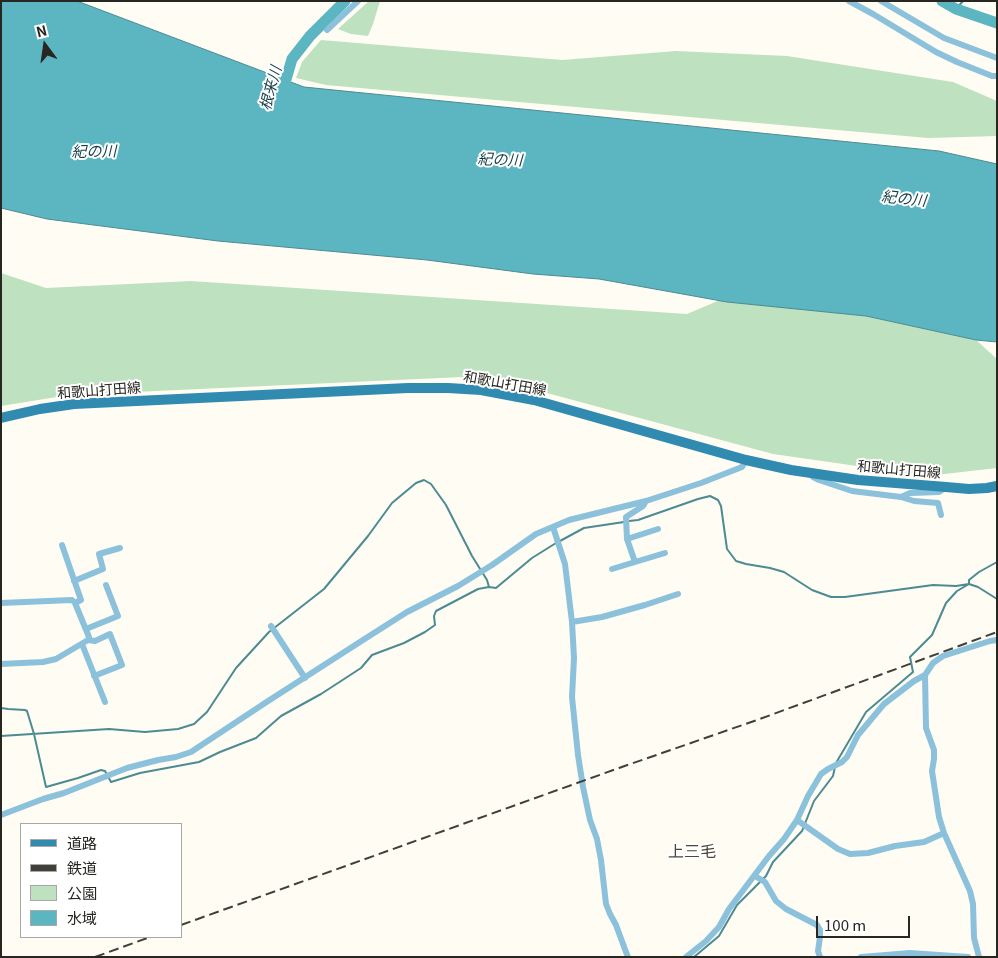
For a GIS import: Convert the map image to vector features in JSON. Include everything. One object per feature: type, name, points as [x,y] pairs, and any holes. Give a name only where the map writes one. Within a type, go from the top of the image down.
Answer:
[{"type":"main road","name":"和歌山打田線","points":[[3,419],[40,409],[74,404],[408,388],[481,390],[534,400],[746,460],[791,470],[858,480],[969,489],[997,486]]},
{"type":"street","points":[[327,30],[358,1]]},
{"type":"street","points":[[849,1],[936,52],[992,76],[997,76]]},
{"type":"street","points":[[881,1],[944,38],[997,58]]},
{"type":"street","points":[[1,815],[127,768],[191,752],[407,612],[458,586],[536,534],[554,530],[569,520],[646,502],[701,483],[742,467],[746,460]]},
{"type":"street","points":[[812,473],[812,477],[852,491],[901,496],[914,501],[938,502],[941,515]]},
{"type":"street","points":[[901,496],[910,493],[939,492],[946,487]]},
{"type":"street","points":[[635,562],[627,539],[626,517],[646,502]]},
{"type":"street","points":[[627,539],[658,529]]},
{"type":"street","points":[[554,530],[565,564],[572,622],[574,658],[572,697],[582,781],[590,820],[602,860],[606,904],[616,924],[628,957]]},
{"type":"street","points":[[62,545],[81,600],[74,603]]},
{"type":"street","points":[[74,581],[103,569],[99,554],[120,548]]},
{"type":"street","points":[[612,570],[665,553]]},
{"type":"street","points":[[86,629],[118,616],[106,585]]},
{"type":"street","points":[[572,622],[602,617],[678,594]]},
{"type":"street","points":[[1,602],[72,600],[86,629],[89,637],[88,640]]},
{"type":"street","points":[[271,626],[305,678]]},
{"type":"street","points":[[1,664],[43,662],[56,659],[88,640],[95,641],[110,634],[122,665],[94,676]]},
{"type":"street","points":[[860,957],[910,953],[979,956],[974,938],[973,904],[970,891],[944,833],[939,817],[932,771],[934,750],[926,728],[925,676],[933,663],[943,656],[997,640]]},
{"type":"street","points":[[82,644],[105,702]]},
{"type":"street","points":[[689,956],[719,927],[729,909],[784,839],[797,820],[808,796],[822,774],[842,762],[858,735],[884,704],[914,681],[925,676]]},
{"type":"street","points":[[797,820],[838,849],[850,854],[924,842],[944,833]]},
{"type":"street","points":[[755,876],[765,882],[776,901],[786,909],[817,925],[820,930],[818,951],[820,957]]},
{"type":"green space","points":[[369,1],[380,1],[368,36],[351,34],[338,29]]},
{"type":"green space","points":[[321,40],[562,60],[676,51],[787,56],[953,82],[997,101],[997,136],[928,138],[326,85],[296,78],[302,62]]},
{"type":"green space","points":[[1,273],[46,288],[191,281],[687,314],[720,300],[866,316],[976,340],[997,359],[997,468],[927,476],[773,454],[484,376],[69,395],[1,406]]},
{"type":"water","name":"紀の川","points":[[1,1],[77,1],[304,87],[939,151],[997,164],[997,342],[976,340],[866,316],[727,302],[599,279],[533,274],[427,260],[218,241],[47,219],[1,208]]},
{"type":"waterway","name":"根来川","points":[[282,93],[292,59],[310,36],[345,1]]},
{"type":"waterway","points":[[942,1],[956,9],[997,23]]},
{"type":"waterway","points":[[956,9],[963,1]]},
{"type":"waterway","points":[[1,736],[109,729],[145,732],[178,729],[194,724],[207,712],[236,668],[269,632],[324,589],[368,536],[392,503],[416,483],[424,480],[431,484],[446,505],[489,587]]},
{"type":"waterway","points":[[629,521],[638,520],[710,496],[718,500],[721,506],[727,549],[736,561],[784,572],[812,590],[831,597],[845,597],[933,585],[956,586],[969,584],[978,587],[997,599]]},
{"type":"waterway","points":[[560,541],[584,528],[624,522]]},
{"type":"waterway","points":[[1,708],[27,711],[46,787],[101,770],[105,771],[111,782],[140,773],[199,762],[256,738],[281,716],[321,694],[361,668],[372,655],[404,643],[435,625],[434,616],[436,611],[478,589],[496,588],[532,558],[556,543]]},
{"type":"waterway","points":[[836,763],[866,712],[913,672],[910,657],[932,635],[946,603],[957,591],[969,584],[969,580],[997,562]]},
{"type":"waterway","points":[[694,957],[719,936],[737,905],[766,876],[773,862],[802,831],[814,801],[833,776],[835,767]]},
{"type":"railway","points":[[182,925],[757,720],[997,632]]},
{"type":"railway","points":[[95,957],[147,938]]},
{"type":"district","name":"上三毛","points":[[692,851]]}]
